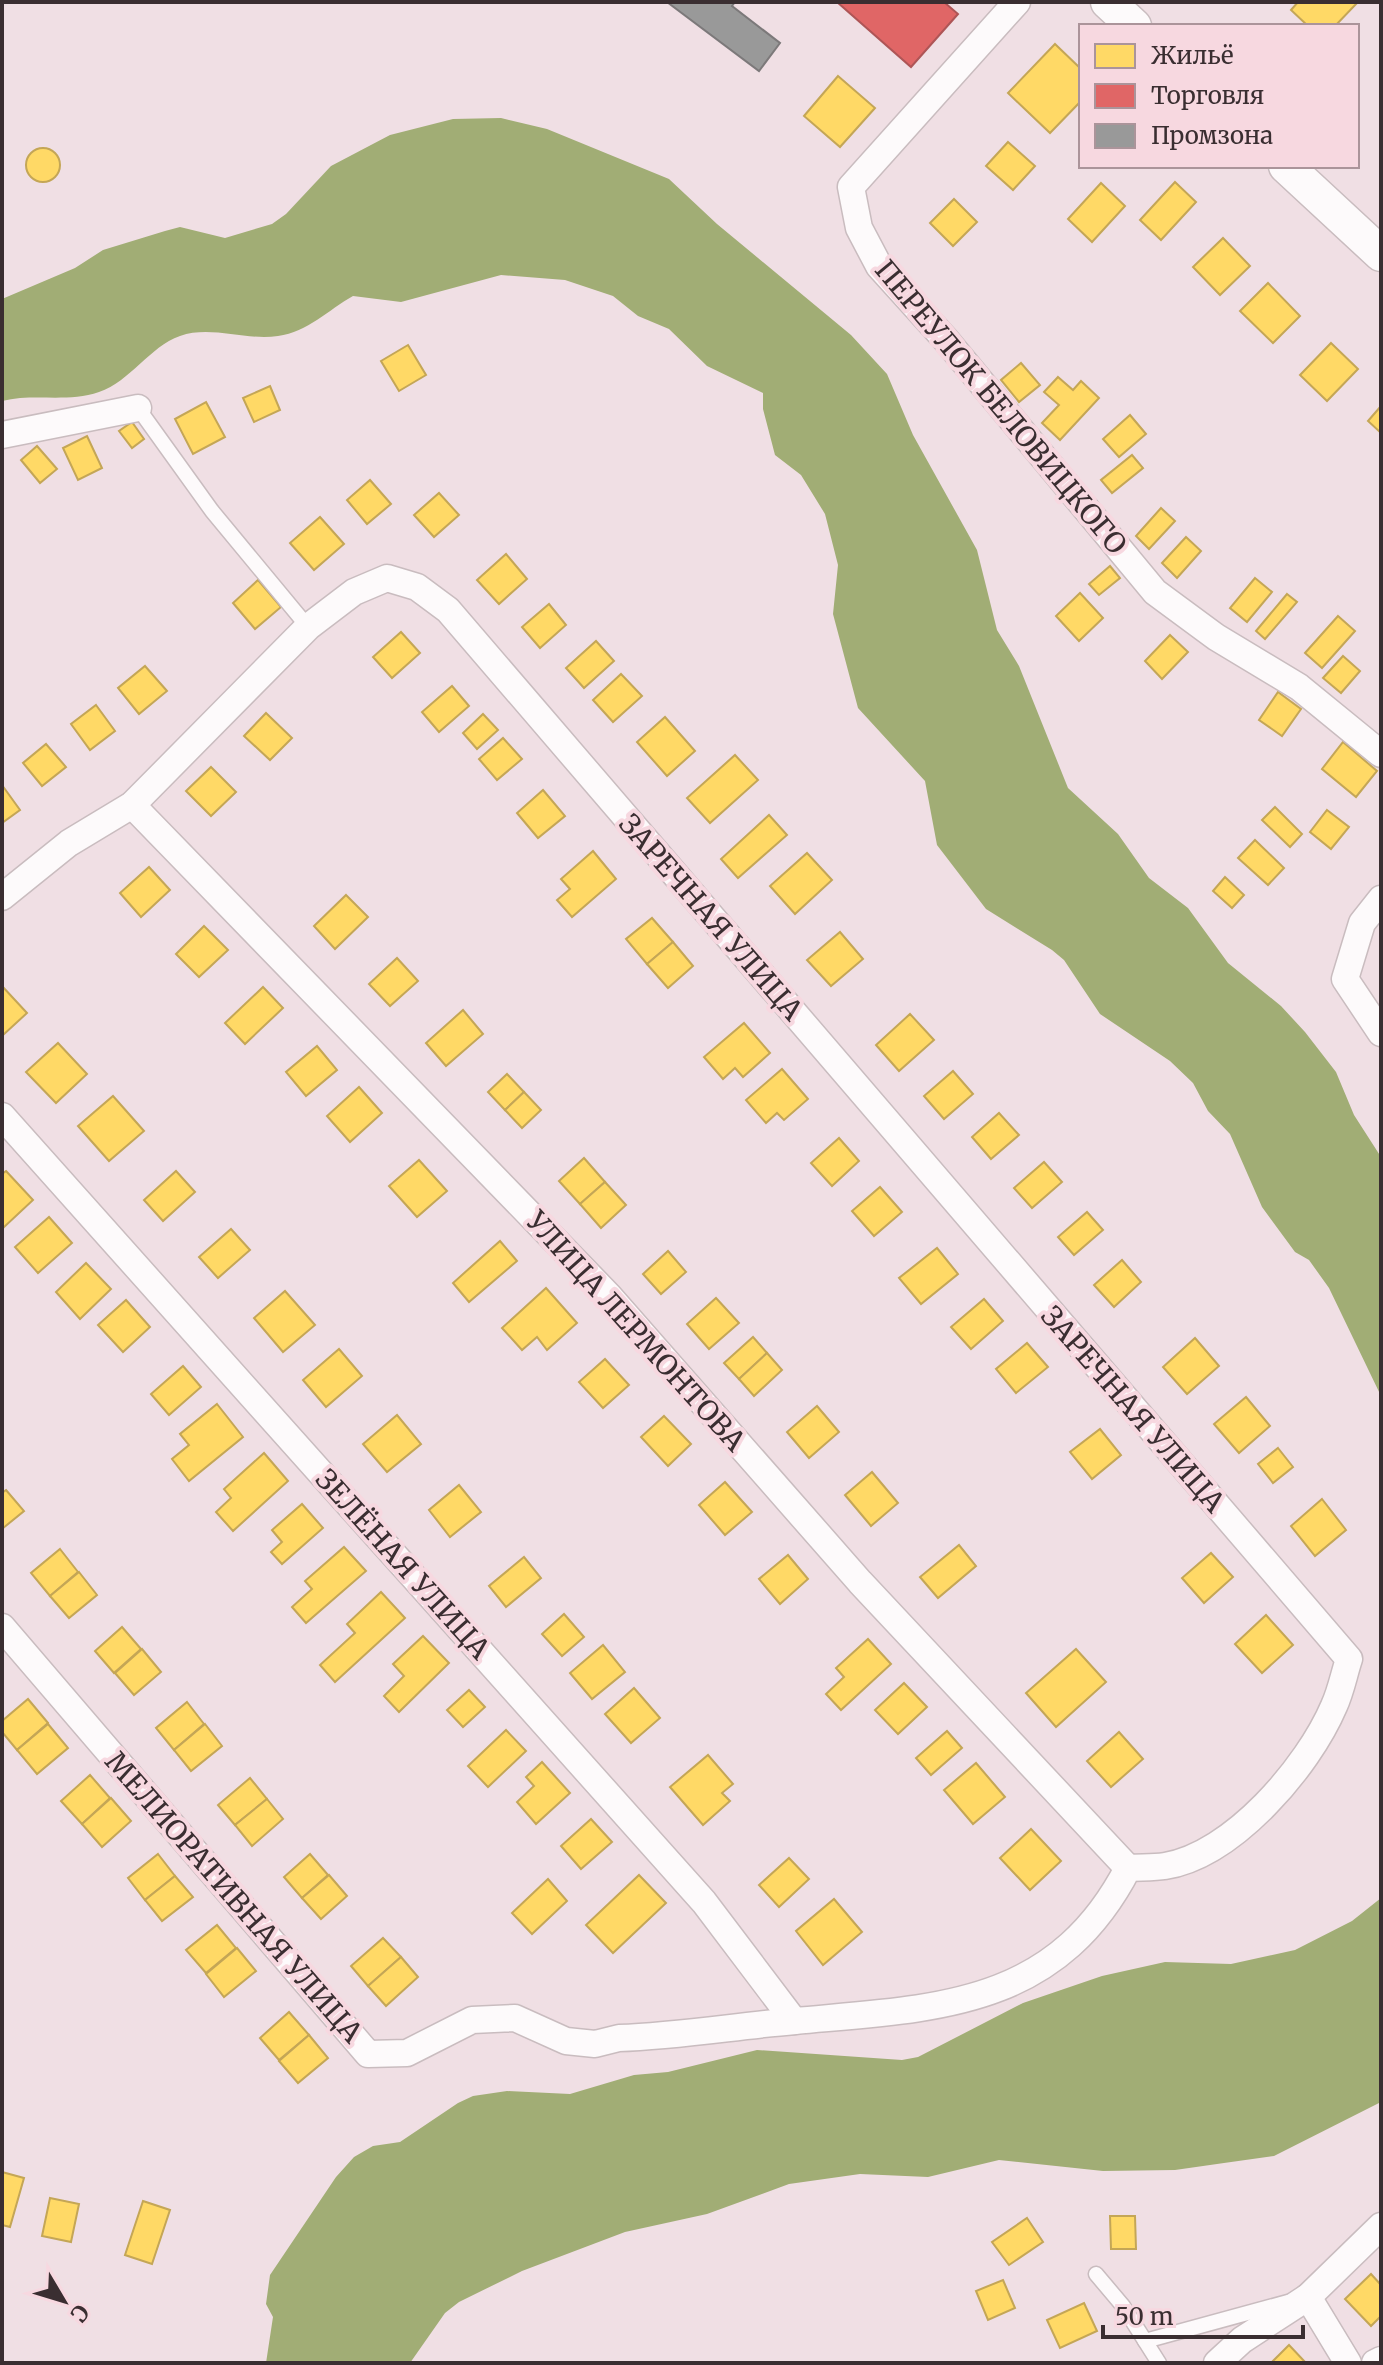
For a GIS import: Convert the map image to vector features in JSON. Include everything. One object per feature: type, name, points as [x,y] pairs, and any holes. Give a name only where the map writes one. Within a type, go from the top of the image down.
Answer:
[{"type":"street","name":"ПЕРЕУЛОК БЕЛОВИЦКОГО","points":[[1017,2],[851,187],[859,228],[879,266],[946,340],[1155,592],[1216,637],[1299,687],[1381,754]]},
{"type":"street","points":[[1108,2],[1132,24]]},
{"type":"street","points":[[1288,168],[1381,254]]},
{"type":"street","points":[[2,435],[138,408]]},
{"type":"street","name":"ЗАРЕЧНАЯ УЛИЦА","points":[[2,897],[69,843],[132,805],[308,627],[354,592],[387,578],[417,587],[448,610],[1349,1659],[1334,1706],[1317,1736],[1260,1812],[1237,1833],[1166,1866],[1128,1868]]},
{"type":"street","name":"УЛИЦА ЛЕРМОНТОВА","points":[[132,805],[609,1296],[860,1582],[1128,1868]]},
{"type":"street","points":[[1381,899],[1362,923],[1345,979],[1381,1033]]},
{"type":"street","name":"ЗЕЛЁНАЯ УЛИЦА","points":[[2,1116],[643,1832],[704,1902],[794,2021]]},
{"type":"street","name":"МЕЛИОРАТИВНАЯ УЛИЦА","points":[[2,1627],[368,2054],[407,2053],[472,2020],[515,2018],[566,2041],[595,2044],[619,2038],[670,2036],[794,2021],[884,2015],[975,1998],[1014,1981],[1061,1954],[1110,1902],[1128,1868]]},
{"type":"street","points":[[1217,2363],[1242,2340],[1308,2297],[1381,2226]]},
{"type":"street","points":[[1308,2297],[1348,2363]]},
{"type":"street","points":[[1375,2363],[1381,2360]]},
{"type":"lane","points":[[138,408],[212,511],[308,627]]},
{"type":"lane","points":[[1096,2274],[1123,2306],[1159,2363]]},
{"type":"lane","points":[[1145,2341],[1308,2297]]},
{"type":"shaded area","points":[[501,118],[547,129],[669,179],[717,224],[851,335],[887,374],[913,435],[977,550],[997,630],[1019,666],[1068,788],[1118,834],[1149,878],[1188,908],[1228,963],[1281,1006],[1305,1032],[1336,1072],[1354,1115],[1381,1157],[1381,1396],[1329,1288],[1309,1260],[1295,1252],[1262,1207],[1230,1134],[1208,1111],[1193,1083],[1170,1061],[1100,1014],[1064,960],[986,909],[937,845],[925,781],[858,708],[833,614],[838,565],[825,514],[801,475],[775,455],[763,409],[763,393],[707,366],[669,329],[638,316],[613,296],[565,280],[501,275],[401,302],[353,296],[289,334],[254,337],[204,332],[180,336],[159,348],[121,380],[99,392],[75,397],[2,401],[2,299],[75,268],[103,250],[165,231],[180,227],[225,238],[272,224],[286,214],[331,166],[390,135],[453,119]]},
{"type":"shaded area","points":[[1381,1898],[1381,2102],[1274,2156],[1175,2170],[1103,2171],[999,2160],[928,2177],[860,2174],[789,2184],[707,2214],[625,2232],[522,2271],[459,2302],[445,2313],[410,2363],[266,2363],[273,2317],[266,2304],[270,2275],[336,2177],[354,2157],[373,2146],[400,2142],[473,2096],[507,2091],[570,2094],[634,2075],[668,2072],[757,2050],[902,2060],[918,2057],[1023,2003],[1102,1976],[1165,1962],[1231,1964],[1295,1950],[1352,1921]]},
{"type":"building: Жильё","points":[[1298,2],[1358,2],[1337,24],[1306,24],[1291,10]]},
{"type":"building: Жильё","points":[[1055,44],[1079,67],[1079,103],[1050,133],[1008,93]]},
{"type":"building: Жильё","points":[[838,76],[875,108],[840,147],[804,116]]},
{"type":"building: Жильё","points":[[1008,142],[1035,166],[1013,190],[986,166]]},
{"type":"building: Жильё","points":[[43,148],[55,153],[60,165],[55,177],[43,182],[31,177],[26,165],[31,153]]},
{"type":"building: Жильё","points":[[1175,182],[1196,202],[1161,240],[1140,220]]},
{"type":"building: Жильё","points":[[1101,183],[1125,206],[1092,242],[1068,219]]},
{"type":"building: Жильё","points":[[954,199],[977,222],[953,246],[930,223]]},
{"type":"building: Жильё","points":[[1223,238],[1250,266],[1220,295],[1193,267]]},
{"type":"building: Жильё","points":[[1268,283],[1300,316],[1273,343],[1240,311]]},
{"type":"building: Жильё","points":[[1331,343],[1358,369],[1327,401],[1300,375]]},
{"type":"building: Жильё","points":[[408,345],[426,375],[399,391],[381,361]]},
{"type":"building: Жильё","points":[[1021,363],[1040,385],[1019,402],[1001,380]]},
{"type":"building: Жильё","points":[[1058,377],[1073,390],[1081,381],[1099,398],[1060,440],[1042,423],[1059,405],[1044,392]]},
{"type":"building: Жильё","points":[[270,386],[280,410],[254,422],[243,398]]},
{"type":"building: Жильё","points":[[206,402],[225,437],[193,454],[175,419]]},
{"type":"building: Жильё","points":[[1381,406],[1381,433],[1368,421]]},
{"type":"building: Жильё","points":[[1130,415],[1146,434],[1119,457],[1103,439]]},
{"type":"building: Жильё","points":[[132,422],[144,439],[132,448],[119,431]]},
{"type":"building: Жильё","points":[[87,436],[102,468],[78,480],[63,448]]},
{"type":"building: Жильё","points":[[37,446],[57,469],[40,483],[21,460]]},
{"type":"building: Жильё","points":[[1132,455],[1143,468],[1112,493],[1101,480]]},
{"type":"building: Жильё","points":[[370,480],[391,504],[367,524],[347,500]]},
{"type":"building: Жильё","points":[[439,493],[459,515],[434,537],[414,515]]},
{"type":"building: Жильё","points":[[1161,508],[1175,521],[1149,549],[1136,536]]},
{"type":"building: Жильё","points":[[320,517],[344,544],[314,570],[290,543]]},
{"type":"building: Жильё","points":[[1186,537],[1201,551],[1177,578],[1162,563]]},
{"type":"building: Жильё","points":[[506,554],[527,579],[499,604],[477,580]]},
{"type":"building: Жильё","points":[[1110,566],[1120,578],[1099,595],[1089,584]]},
{"type":"building: Жильё","points":[[1255,578],[1272,592],[1247,622],[1230,608]]},
{"type":"building: Жильё","points":[[258,580],[281,607],[255,629],[233,603]]},
{"type":"building: Жильё","points":[[1080,593],[1103,618],[1079,641],[1056,616]]},
{"type":"building: Жильё","points":[[1287,594],[1297,602],[1265,639],[1256,631]]},
{"type":"building: Жильё","points":[[549,604],[566,625],[540,648],[522,627]]},
{"type":"building: Жильё","points":[[1338,616],[1355,631],[1322,668],[1305,653]]},
{"type":"building: Жильё","points":[[401,632],[420,653],[392,678],[373,657]]},
{"type":"building: Жильё","points":[[1170,635],[1188,652],[1162,679],[1145,661]]},
{"type":"building: Жильё","points":[[596,641],[614,661],[584,688],[566,668]]},
{"type":"building: Жильё","points":[[1343,656],[1360,671],[1341,693],[1323,678]]},
{"type":"building: Жильё","points":[[145,666],[167,691],[139,714],[118,688]]},
{"type":"building: Жильё","points":[[621,674],[642,696],[613,722],[593,700]]},
{"type":"building: Жильё","points":[[452,686],[469,706],[439,732],[422,712]]},
{"type":"building: Жильё","points":[[1278,692],[1301,709],[1282,736],[1259,720]]},
{"type":"building: Жильё","points":[[96,705],[115,731],[90,750],[71,724]]},
{"type":"building: Жильё","points":[[266,713],[292,738],[270,760],[244,736]]},
{"type":"building: Жильё","points":[[483,714],[498,730],[477,749],[463,733]]},
{"type":"building: Жильё","points":[[665,717],[695,751],[667,776],[637,742]]},
{"type":"building: Жильё","points":[[503,738],[522,759],[497,780],[479,759]]},
{"type":"building: Жильё","points":[[1343,742],[1377,771],[1356,797],[1322,769]]},
{"type":"building: Жильё","points":[[46,744],[66,767],[42,786],[23,763]]},
{"type":"building: Жильё","points":[[735,755],[758,780],[710,823],[687,798]]},
{"type":"building: Жильё","points":[[211,767],[236,792],[211,816],[186,791]]},
{"type":"building: Жильё","points":[[2,785],[20,810],[2,823]]},
{"type":"building: Жильё","points":[[543,790],[565,816],[538,838],[517,813]]},
{"type":"building: Жильё","points":[[1275,807],[1302,834],[1290,847],[1262,820]]},
{"type":"building: Жильё","points":[[1327,810],[1349,827],[1331,849],[1310,832]]},
{"type":"building: Жильё","points":[[769,815],[787,835],[738,878],[721,859]]},
{"type":"building: Жильё","points":[[1255,840],[1284,868],[1268,885],[1238,858]]},
{"type":"building: Жильё","points":[[593,851],[616,879],[572,917],[557,900],[570,889],[561,879]]},
{"type":"building: Жильё","points":[[807,853],[832,880],[795,914],[770,886]]},
{"type":"building: Жильё","points":[[149,867],[170,890],[141,917],[120,893]]},
{"type":"building: Жильё","points":[[1225,877],[1244,895],[1232,908],[1213,891]]},
{"type":"building: Жильё","points":[[346,895],[368,917],[335,949],[314,926]]},
{"type":"building: Жильё","points":[[652,918],[673,942],[647,964],[626,939]]},
{"type":"building: Жильё","points":[[204,926],[228,950],[199,977],[176,954]]},
{"type":"building: Жильё","points":[[840,932],[863,959],[831,986],[807,960]]},
{"type":"building: Жильё","points":[[673,942],[693,966],[668,988],[647,964]]},
{"type":"building: Жильё","points":[[397,958],[418,981],[390,1006],[369,984]]},
{"type":"building: Жильё","points":[[2,986],[27,1013],[2,1036]]},
{"type":"building: Жильё","points":[[263,987],[283,1008],[245,1044],[225,1023]]},
{"type":"building: Жильё","points":[[463,1010],[483,1034],[446,1066],[426,1043]]},
{"type":"building: Жильё","points":[[910,1014],[934,1040],[899,1071],[876,1045]]},
{"type":"building: Жильё","points":[[744,1023],[770,1053],[743,1077],[735,1068],[723,1079],[704,1057]]},
{"type":"building: Жильё","points":[[58,1043],[87,1074],[56,1103],[26,1072]]},
{"type":"building: Жильё","points":[[317,1046],[337,1070],[306,1096],[286,1072]]},
{"type":"building: Жильё","points":[[782,1069],[808,1099],[784,1120],[777,1113],[766,1123],[746,1100]]},
{"type":"building: Жильё","points":[[953,1071],[973,1094],[944,1119],[924,1096]]},
{"type":"building: Жильё","points":[[507,1074],[524,1092],[505,1110],[488,1092]]},
{"type":"building: Жильё","points":[[359,1087],[382,1113],[350,1142],[327,1116]]},
{"type":"building: Жильё","points":[[524,1092],[541,1110],[522,1128],[505,1110]]},
{"type":"building: Жильё","points":[[113,1096],[144,1131],[109,1161],[78,1126]]},
{"type":"building: Жильё","points":[[999,1113],[1019,1135],[991,1159],[972,1137]]},
{"type":"building: Жильё","points":[[839,1138],[859,1161],[832,1186],[811,1163]]},
{"type":"building: Жильё","points":[[584,1158],[605,1182],[580,1204],[559,1181]]},
{"type":"building: Жильё","points":[[419,1160],[447,1191],[417,1217],[389,1186]]},
{"type":"building: Жильё","points":[[1044,1162],[1062,1182],[1032,1208],[1014,1188]]},
{"type":"building: Жильё","points":[[6,1171],[33,1200],[2,1229],[2,1174]]},
{"type":"building: Жильё","points":[[176,1171],[195,1192],[163,1221],[144,1200]]},
{"type":"building: Жильё","points":[[605,1182],[626,1205],[601,1228],[580,1204]]},
{"type":"building: Жильё","points":[[880,1187],[902,1212],[874,1236],[852,1211]]},
{"type":"building: Жильё","points":[[1087,1212],[1103,1230],[1074,1255],[1058,1237]]},
{"type":"building: Жильё","points":[[49,1217],[72,1243],[38,1273],[15,1247]]},
{"type":"building: Жильё","points":[[231,1229],[250,1250],[218,1278],[199,1257]]},
{"type":"building: Жильё","points":[[500,1241],[517,1261],[469,1302],[453,1283]]},
{"type":"building: Жильё","points":[[937,1248],[958,1274],[921,1304],[899,1278]]},
{"type":"building: Жильё","points":[[668,1251],[686,1272],[661,1294],[643,1274]]},
{"type":"building: Жильё","points":[[1122,1260],[1141,1282],[1114,1307],[1094,1285]]},
{"type":"building: Жильё","points":[[86,1263],[111,1289],[80,1319],[56,1292]]},
{"type":"building: Жильё","points":[[546,1288],[577,1323],[547,1350],[537,1337],[522,1350],[502,1328]]},
{"type":"building: Жильё","points":[[285,1291],[315,1325],[283,1352],[254,1318]]},
{"type":"building: Жильё","points":[[716,1298],[739,1323],[709,1349],[687,1324]]},
{"type":"building: Жильё","points":[[984,1299],[1003,1321],[971,1349],[951,1327]]},
{"type":"building: Жильё","points":[[126,1300],[150,1327],[123,1352],[98,1325]]},
{"type":"building: Жильё","points":[[753,1337],[767,1353],[739,1379],[724,1363]]},
{"type":"building: Жильё","points":[[1195,1338],[1219,1366],[1187,1394],[1163,1367]]},
{"type":"building: Жильё","points":[[1027,1343],[1048,1367],[1016,1393],[996,1369]]},
{"type":"building: Жильё","points":[[339,1349],[362,1376],[326,1407],[303,1380]]},
{"type":"building: Жильё","points":[[767,1353],[782,1370],[754,1396],[739,1379]]},
{"type":"building: Жильё","points":[[605,1359],[629,1385],[603,1408],[579,1382]]},
{"type":"building: Жильё","points":[[183,1366],[201,1387],[169,1415],[151,1394]]},
{"type":"building: Жильё","points":[[1246,1397],[1270,1426],[1239,1453],[1214,1424]]},
{"type":"building: Жильё","points":[[217,1404],[243,1437],[189,1481],[172,1459],[189,1445],[180,1434]]},
{"type":"building: Жильё","points":[[817,1406],[839,1432],[809,1458],[787,1432]]},
{"type":"building: Жильё","points":[[397,1415],[421,1444],[387,1472],[363,1444]]},
{"type":"building: Жильё","points":[[664,1416],[691,1444],[668,1466],[641,1437]]},
{"type":"building: Жильё","points":[[1100,1429],[1121,1455],[1092,1479],[1070,1452]]},
{"type":"building: Жильё","points":[[1278,1448],[1293,1467],[1273,1483],[1258,1464]]},
{"type":"building: Жильё","points":[[264,1453],[288,1481],[233,1531],[216,1512],[231,1498],[224,1489]]},
{"type":"building: Жильё","points":[[872,1472],[898,1503],[871,1526],[845,1495]]},
{"type":"building: Жильё","points":[[725,1482],[752,1512],[725,1535],[699,1505]]},
{"type":"building: Жильё","points":[[459,1485],[481,1512],[450,1537],[429,1510]]},
{"type":"building: Жильё","points":[[6,1490],[24,1511],[2,1529],[2,1493]]},
{"type":"building: Жильё","points":[[1322,1499],[1346,1530],[1315,1556],[1291,1526]]},
{"type":"building: Жильё","points":[[302,1504],[323,1528],[282,1564],[271,1552],[282,1542],[272,1530]]},
{"type":"building: Жильё","points":[[959,1545],[976,1566],[938,1598],[920,1577]]},
{"type":"building: Жильё","points":[[344,1547],[366,1571],[306,1623],[292,1607],[312,1589],[305,1581]]},
{"type":"building: Жильё","points":[[60,1549],[78,1572],[50,1596],[31,1573]]},
{"type":"building: Жильё","points":[[1211,1553],[1233,1577],[1204,1603],[1182,1578]]},
{"type":"building: Жильё","points":[[788,1555],[808,1579],[780,1604],[759,1579]]},
{"type":"building: Жильё","points":[[524,1557],[541,1578],[506,1607],[489,1586]]},
{"type":"building: Жильё","points":[[79,1572],[97,1595],[69,1618],[50,1596]]},
{"type":"building: Жильё","points":[[381,1592],[405,1618],[335,1682],[320,1665],[355,1633],[347,1624]]},
{"type":"building: Жильё","points":[[564,1614],[584,1637],[562,1656],[542,1634]]},
{"type":"building: Жильё","points":[[1266,1615],[1293,1645],[1262,1673],[1235,1644]]},
{"type":"building: Жильё","points":[[122,1627],[141,1649],[114,1673],[95,1651]]},
{"type":"building: Жильё","points":[[423,1636],[449,1663],[399,1712],[384,1696],[404,1676],[393,1664]]},
{"type":"building: Жильё","points":[[868,1639],[891,1664],[841,1710],[826,1694],[844,1677],[836,1668]]},
{"type":"building: Жильё","points":[[603,1645],[625,1672],[592,1699],[570,1673]]},
{"type":"building: Жильё","points":[[142,1649],[161,1672],[134,1695],[115,1673]]},
{"type":"building: Жильё","points":[[1076,1649],[1106,1682],[1056,1727],[1026,1693]]},
{"type":"building: Жильё","points":[[904,1683],[927,1707],[898,1734],[875,1710]]},
{"type":"building: Жильё","points":[[634,1688],[660,1718],[631,1743],[605,1714]]},
{"type":"building: Жильё","points":[[469,1690],[485,1707],[463,1727],[447,1710]]},
{"type":"building: Жильё","points":[[28,1699],[48,1723],[17,1750],[2,1732],[2,1721]]},
{"type":"building: Жильё","points":[[187,1702],[204,1724],[174,1750],[156,1728]]},
{"type":"building: Жильё","points":[[48,1724],[68,1748],[37,1774],[17,1750]]},
{"type":"building: Жильё","points":[[205,1724],[222,1746],[191,1771],[174,1750]]},
{"type":"building: Жильё","points":[[506,1730],[526,1751],[488,1787],[468,1766]]},
{"type":"building: Жильё","points":[[947,1731],[962,1748],[931,1775],[916,1758]]},
{"type":"building: Жильё","points":[[1119,1732],[1143,1759],[1111,1787],[1087,1761]]},
{"type":"building: Жильё","points":[[708,1755],[733,1784],[722,1793],[730,1801],[703,1825],[670,1787]]},
{"type":"building: Жильё","points":[[542,1762],[570,1793],[536,1824],[517,1802],[534,1786],[526,1777]]},
{"type":"building: Жильё","points":[[976,1763],[1005,1797],[973,1824],[944,1790]]},
{"type":"building: Жильё","points":[[90,1775],[110,1798],[82,1824],[61,1801]]},
{"type":"building: Жильё","points":[[250,1778],[267,1799],[235,1825],[218,1805]]},
{"type":"building: Жильё","points":[[111,1798],[131,1821],[102,1847],[82,1824]]},
{"type":"building: Жильё","points":[[267,1799],[283,1819],[252,1846],[235,1825]]},
{"type":"building: Жильё","points":[[591,1819],[612,1842],[581,1869],[561,1846]]},
{"type":"building: Жильё","points":[[1031,1829],[1061,1861],[1030,1890],[1000,1858]]},
{"type":"building: Жильё","points":[[158,1854],[175,1876],[145,1900],[128,1878]]},
{"type":"building: Жильё","points":[[310,1854],[328,1875],[302,1898],[284,1877]]},
{"type":"building: Жильё","points":[[789,1858],[809,1879],[779,1907],[759,1885]]},
{"type":"building: Жильё","points":[[329,1875],[347,1896],[321,1919],[302,1898]]},
{"type":"building: Жильё","points":[[639,1875],[666,1903],[613,1953],[586,1925]]},
{"type":"building: Жильё","points":[[175,1876],[193,1897],[162,1921],[145,1900]]},
{"type":"building: Жильё","points":[[548,1879],[567,1901],[532,1934],[512,1913]]},
{"type":"building: Жильё","points":[[834,1899],[862,1932],[823,1965],[796,1931]]},
{"type":"building: Жильё","points":[[217,1925],[236,1948],[206,1973],[186,1950]]},
{"type":"building: Жильё","points":[[383,1938],[401,1957],[368,1986],[351,1966]]},
{"type":"building: Жильё","points":[[237,1948],[256,1971],[224,1997],[206,1974]]},
{"type":"building: Жильё","points":[[401,1957],[418,1977],[386,2006],[368,1986]]},
{"type":"building: Жильё","points":[[289,2012],[309,2035],[279,2060],[260,2038]]},
{"type":"building: Жильё","points":[[309,2035],[328,2058],[298,2083],[279,2061]]},
{"type":"building: Жильё","points":[[2,2172],[24,2178],[10,2227],[2,2225]]},
{"type":"building: Жильё","points":[[50,2198],[79,2204],[71,2242],[42,2236]]},
{"type":"building: Жильё","points":[[143,2201],[170,2210],[152,2264],[125,2255]]},
{"type":"building: Жильё","points":[[1110,2216],[1135,2216],[1136,2249],[1111,2249]]},
{"type":"building: Жильё","points":[[1027,2218],[1043,2242],[1009,2265],[992,2242]]},
{"type":"building: Жильё","points":[[1371,2274],[1381,2285],[1381,2316],[1371,2326],[1345,2299]]},
{"type":"building: Жильё","points":[[1003,2280],[1015,2308],[988,2320],[976,2291]]},
{"type":"building: Жильё","points":[[1084,2303],[1097,2331],[1060,2348],[1047,2320]]},
{"type":"building: Жильё","points":[[1289,2345],[1306,2363],[1271,2363]]},
{"type":"building: Торговля","points":[[837,2],[944,2],[958,14],[911,67]]},
{"type":"building: Промзона","points":[[667,2],[735,2],[732,6],[780,43],[759,71]]}]
